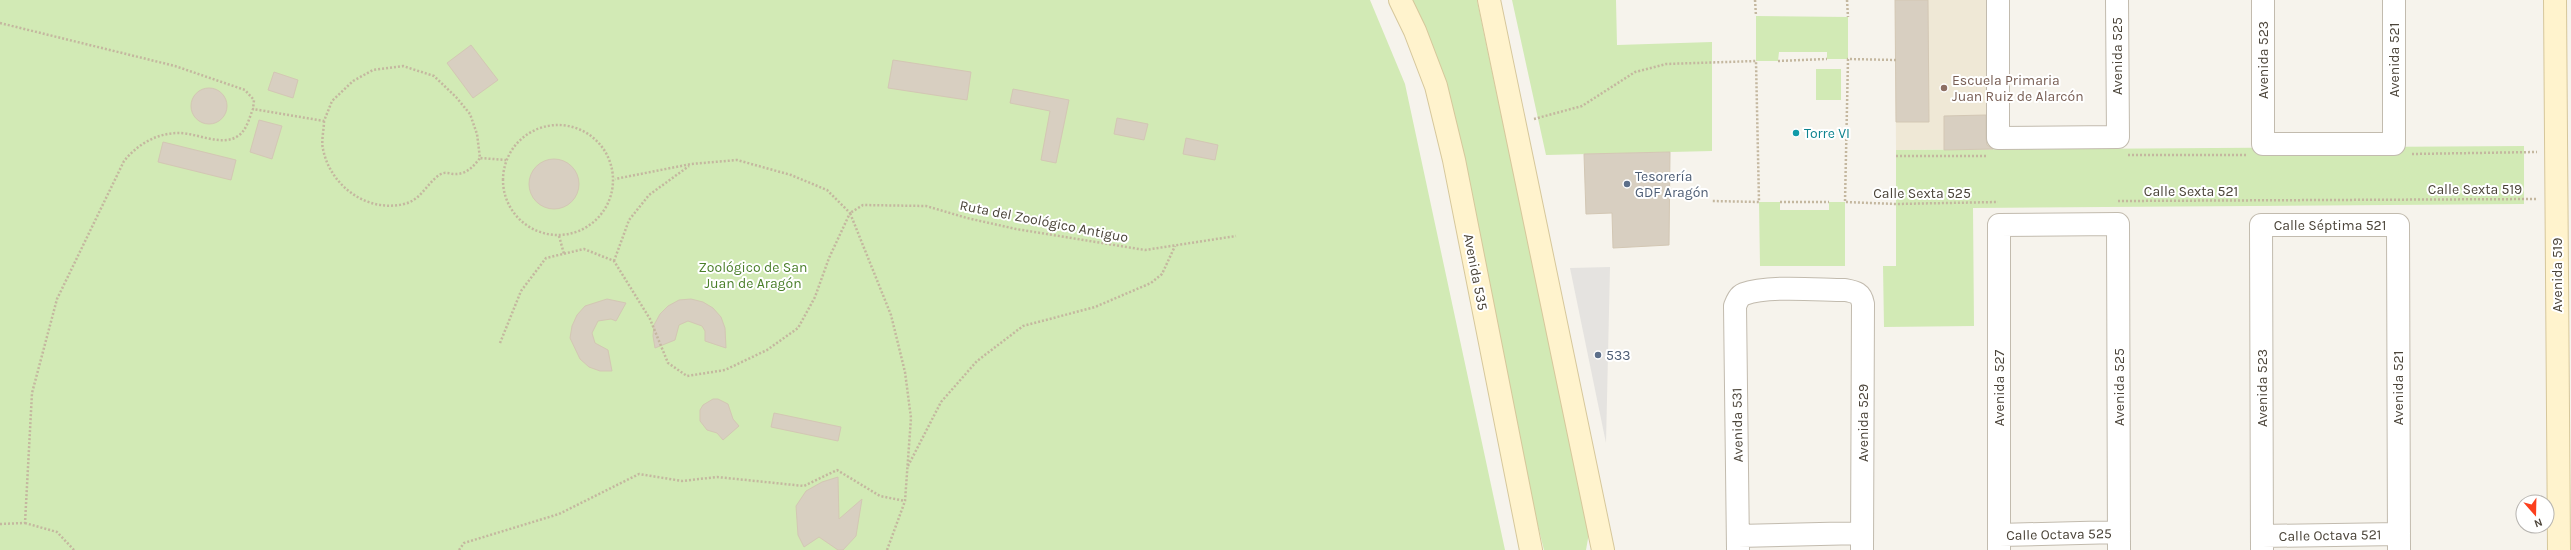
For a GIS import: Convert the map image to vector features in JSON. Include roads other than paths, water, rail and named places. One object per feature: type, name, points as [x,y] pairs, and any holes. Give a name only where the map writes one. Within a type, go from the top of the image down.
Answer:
[{"type":"street","name":"Avenida 535","points":[[1400,0],[1415,30],[1436,86],[1454,160],[1531,550]]},
{"type":"street","points":[[1489,0],[1603,550]]},
{"type":"street","name":"Avenida 525","points":[[1998,0],[1994,147],[2122,146],[2117,0]]},
{"type":"street","name":"Avenida 523","points":[[2263,0],[2259,149],[2402,149]]},
{"type":"street","name":"Avenida 521","points":[[2394,0],[2402,149]]},
{"type":"street","name":"Avenida 519","points":[[2555,0],[2559,550]]},
{"type":"street","name":"Avenida 525","points":[[1998,225],[2118,224],[2119,541]]},
{"type":"street","name":"Avenida 527","points":[[1998,225],[1999,543]]},
{"type":"street","name":"Avenida 523","points":[[2261,225],[2262,543]]},
{"type":"street","name":"Calle Séptima 521","points":[[2261,225],[2398,225]]},
{"type":"street","name":"Avenida 521","points":[[2398,225],[2399,542]]},
{"type":"street","name":"Avenida 529","points":[[1738,300],[1743,295],[1760,290],[1846,290],[1856,292],[1861,296],[1864,312],[1862,542]]},
{"type":"street","name":"Avenida 531","points":[[1738,300],[1735,306],[1738,543]]},
{"type":"street","name":"Calle Octava 525","points":[[1999,543],[2119,541]]},
{"type":"street","points":[[1738,543],[1862,542]]},
{"type":"street","name":"Calle Octava 521","points":[[2262,543],[2399,542]]},
{"type":"place","name":"Escuela Primaria Juan Ruiz de Alarcón","points":[[1944,88]]},
{"type":"place","name":"Torre VI","points":[[1796,133]]},
{"type":"place","name":"Tesorería GDF Aragón","points":[[1627,184]]},
{"type":"place","name":"533","points":[[1598,355]]},
{"type":"park label","name":"Zoológico de San Juan de Aragón","points":[[753,276]]}]
